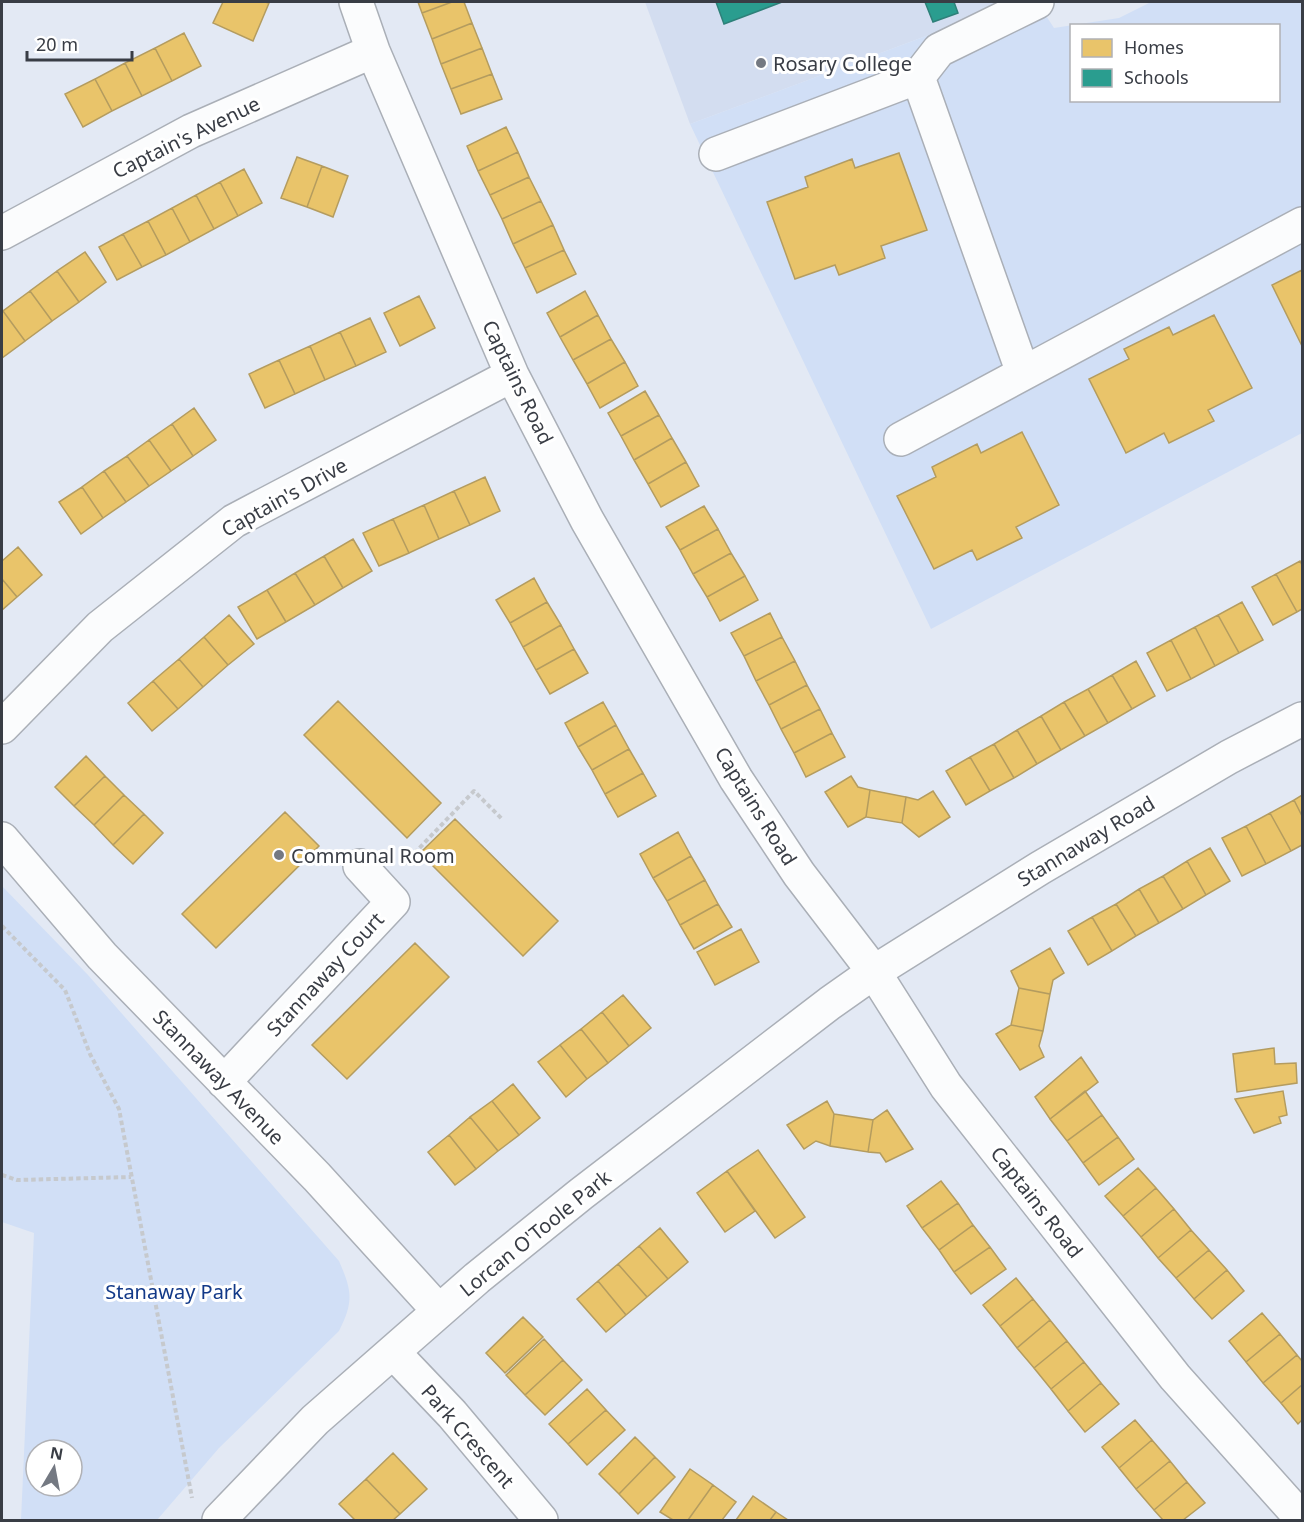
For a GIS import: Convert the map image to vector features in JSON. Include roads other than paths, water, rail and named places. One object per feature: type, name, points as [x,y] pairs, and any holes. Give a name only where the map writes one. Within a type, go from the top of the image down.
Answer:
[{"type":"street","name":"Captains Road","points":[[356,2],[373,51],[512,375],[587,520],[736,779],[799,874],[874,972],[946,1086],[1175,1377],[1302,1520]]},
{"type":"street","points":[[716,154],[918,77],[939,50],[1037,2]]},
{"type":"street","name":"Captain's Avenue","points":[[2,232],[191,131],[373,51]]},
{"type":"street","points":[[918,77],[1023,373]]},
{"type":"street","points":[[901,439],[1302,224]]},
{"type":"street","name":"Captain's Drive","points":[[2,727],[100,627],[234,521],[512,375]]},
{"type":"street","name":"Stannaway Road","points":[[874,972],[1050,862],[1229,757],[1302,719]]},
{"type":"street","name":"Stannaway Avenue","points":[[2,839],[102,956],[317,1178],[439,1311]]},
{"type":"street","name":"Stannaway Court","points":[[224,1082],[393,902],[370,877]]},
{"type":"street","name":"Lorcan O'Toole Park","points":[[219,1521],[315,1420],[439,1311],[581,1194],[830,1003],[874,972]]},
{"type":"street","name":"Park Crescent","points":[[393,1352],[452,1414],[541,1521]]},
{"type":"place","name":"Rosary College","points":[[761,63]]},
{"type":"place","name":"Communal Room","points":[[279,855]]},
{"type":"park label","name":"Stanaway Park","points":[[174,1291]]}]
